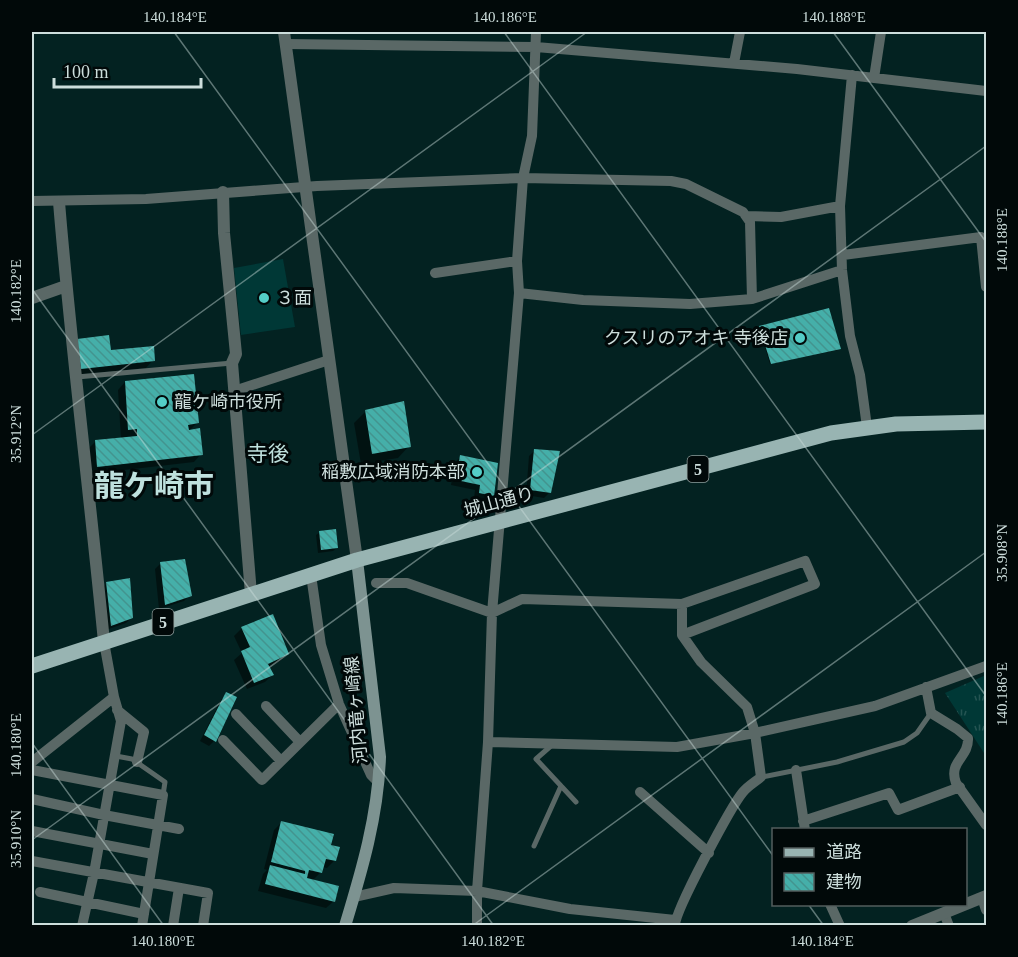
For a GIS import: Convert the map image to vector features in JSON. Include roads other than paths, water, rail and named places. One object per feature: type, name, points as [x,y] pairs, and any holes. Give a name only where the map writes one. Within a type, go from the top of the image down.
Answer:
[{"type":"main road","name":"城山通り","points":[[32,666],[357,560],[831,433],[867,427],[927,422],[987,422]]},
{"type":"main road","name":"河内竜ヶ崎線","points":[[345,926],[370,835],[379,783],[378,729],[357,560]]},
{"type":"street","points":[[477,926],[477,891],[488,742],[492,613],[519,293],[517,261],[523,178],[532,136],[536,32]]},
{"type":"street","points":[[734,63],[740,32]]},
{"type":"street","points":[[874,78],[881,32]]},
{"type":"street","points":[[357,560],[285,38],[536,47],[734,63],[987,91]]},
{"type":"street","points":[[852,75],[840,206],[842,270],[850,336],[860,375],[867,427]]},
{"type":"street","points":[[32,201],[146,199],[306,187],[523,178],[660,181],[686,184],[747,216],[750,222],[752,299]]},
{"type":"street","points":[[223,192],[224,233],[236,354],[232,363],[250,594]]},
{"type":"street","points":[[59,202],[104,642],[121,721],[100,843],[82,926]]},
{"type":"street","points":[[747,216],[781,217],[840,206]]},
{"type":"street","points":[[843,255],[981,237],[987,287]]},
{"type":"street","points":[[435,273],[517,261]]},
{"type":"street","points":[[519,293],[583,300],[690,304],[752,299],[842,270]]},
{"type":"street","points":[[32,298],[66,286]]},
{"type":"street","points":[[234,391],[329,360]]},
{"type":"street","points":[[376,583],[407,583],[492,613],[522,599],[682,604],[805,561],[815,584],[682,635]]},
{"type":"street","points":[[311,574],[321,645],[339,704],[371,775],[379,783]]},
{"type":"street","points":[[354,897],[394,888],[477,891],[570,909],[675,923],[684,899],[742,794],[761,777],[755,734],[747,707],[701,662],[682,635],[682,604]]},
{"type":"street","points":[[488,742],[677,747],[755,734],[875,706],[987,666]]},
{"type":"street","points":[[926,687],[932,713],[968,738],[969,746],[953,769],[953,775],[987,825]]},
{"type":"street","points":[[32,762],[114,697]]},
{"type":"street","points":[[223,740],[262,780],[339,704]]},
{"type":"street","points":[[266,706],[300,742]]},
{"type":"street","points":[[117,710],[144,732],[137,762]]},
{"type":"street","points":[[236,714],[281,761]]},
{"type":"street","points":[[32,770],[163,795],[142,926]]},
{"type":"street","points":[[796,770],[804,825],[889,793],[898,810],[960,787]]},
{"type":"street","points":[[640,792],[709,853]]},
{"type":"street","points":[[32,799],[179,829]]},
{"type":"street","points":[[32,831],[153,854]]},
{"type":"street","points":[[32,861],[208,893],[203,926]]},
{"type":"street","points":[[173,926],[179,888]]},
{"type":"street","points":[[40,892],[144,914]]},
{"type":"street","points":[[912,926],[944,913],[985,901]]},
{"type":"street","points":[[831,906],[840,926]]},
{"type":"street","points":[[944,913],[949,926]]},
{"type":"lane","points":[[77,377],[232,363]]},
{"type":"lane","points":[[761,777],[837,762],[904,742],[917,733],[932,713]]},
{"type":"lane","points":[[553,744],[536,759],[576,802]]},
{"type":"lane","points":[[114,756],[132,759],[165,782],[163,795]]},
{"type":"lane","points":[[534,846],[561,786]]},
{"type":"place","name":"３面","points":[[264,298]]},
{"type":"place","name":"クスリのアオキ 寺後店","points":[[800,338]]},
{"type":"place","name":"龍ケ崎市役所","points":[[162,402]]},
{"type":"place","name":"稲敷広域消防本部","points":[[477,472]]},
{"type":"district","name":"寺後","points":[[268,454]]},
{"type":"district","name":"龍ケ崎市","points":[[154,485]]}]
